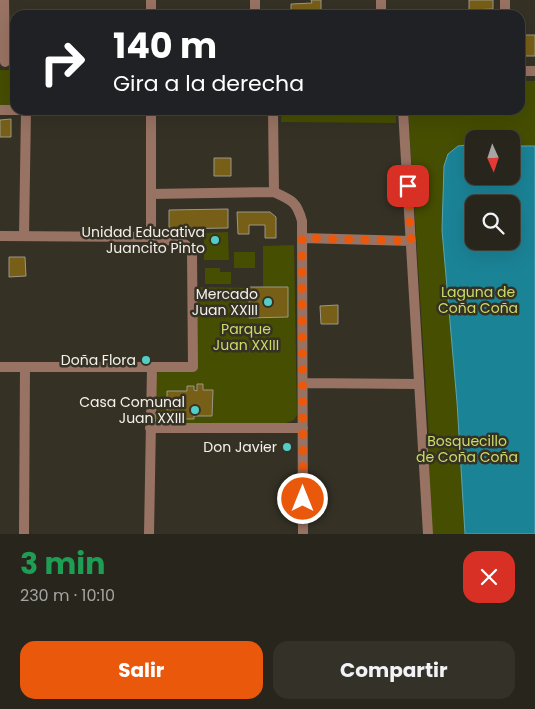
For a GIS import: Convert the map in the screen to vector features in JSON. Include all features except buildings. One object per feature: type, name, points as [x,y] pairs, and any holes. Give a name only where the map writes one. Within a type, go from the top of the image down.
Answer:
[{"type":"street","points":[[4,0],[5,62]]},
{"type":"street","points":[[24,236],[26,115]]},
{"type":"street","points":[[151,115],[151,236]]},
{"type":"street","points":[[273,115],[274,192]]},
{"type":"street","points":[[403,115],[428,534]]},
{"type":"street","points":[[151,194],[274,192],[288,198],[299,208],[302,221],[303,534]]},
{"type":"street","points":[[0,236],[151,236],[161,241],[183,242],[188,246],[192,253],[193,272],[193,367],[0,367]]},
{"type":"street","points":[[302,238],[411,241]]},
{"type":"street","points":[[24,534],[25,367]]},
{"type":"street","points":[[149,534],[152,367]]},
{"type":"street","points":[[303,383],[419,384]]},
{"type":"street","points":[[150,428],[303,428]]},
{"type":"green space","points":[[0,70],[10,70],[10,105],[0,105]]},
{"type":"green space","name":"Laguna de Coña Coña","points":[[525,81],[535,81],[535,534],[430,534],[426,457],[429,438],[408,115],[525,115]]},
{"type":"green space","points":[[282,115],[396,115],[396,123],[281,122]]},
{"type":"green space","points":[[228,232],[229,260],[204,260],[204,233]]},
{"type":"green space","name":"Parque Juan XXIII","points":[[294,245],[297,415],[294,420],[286,423],[162,423],[158,421],[156,418],[156,375],[158,372],[192,371],[195,287],[263,288],[263,246]]},
{"type":"green space","points":[[234,252],[255,252],[255,268],[234,268]]},
{"type":"green space","points":[[205,268],[220,268],[220,272],[231,272],[231,284],[205,284]]},
{"type":"water","points":[[465,145],[465,185],[520,185],[520,146],[535,146],[535,534],[465,534],[457,402],[442,230],[444,166],[448,154],[458,146]]},
{"type":"place","name":"Unidad Educativa Juancito Pinto","points":[[215,240]]},
{"type":"place","name":"Mercado Juan XXIII","points":[[268,302]]},
{"type":"place","name":"Doña Flora","points":[[146,360]]},
{"type":"place","name":"Casa Comunal Juan XXIII","points":[[195,410]]},
{"type":"place","name":"Don Javier","points":[[287,447]]},
{"type":"route","points":[[303,499],[302,238],[411,241],[408,186]]},
{"type":"park label","name":"Bosquecillo de Coña Coña","points":[[467,450]]}]
